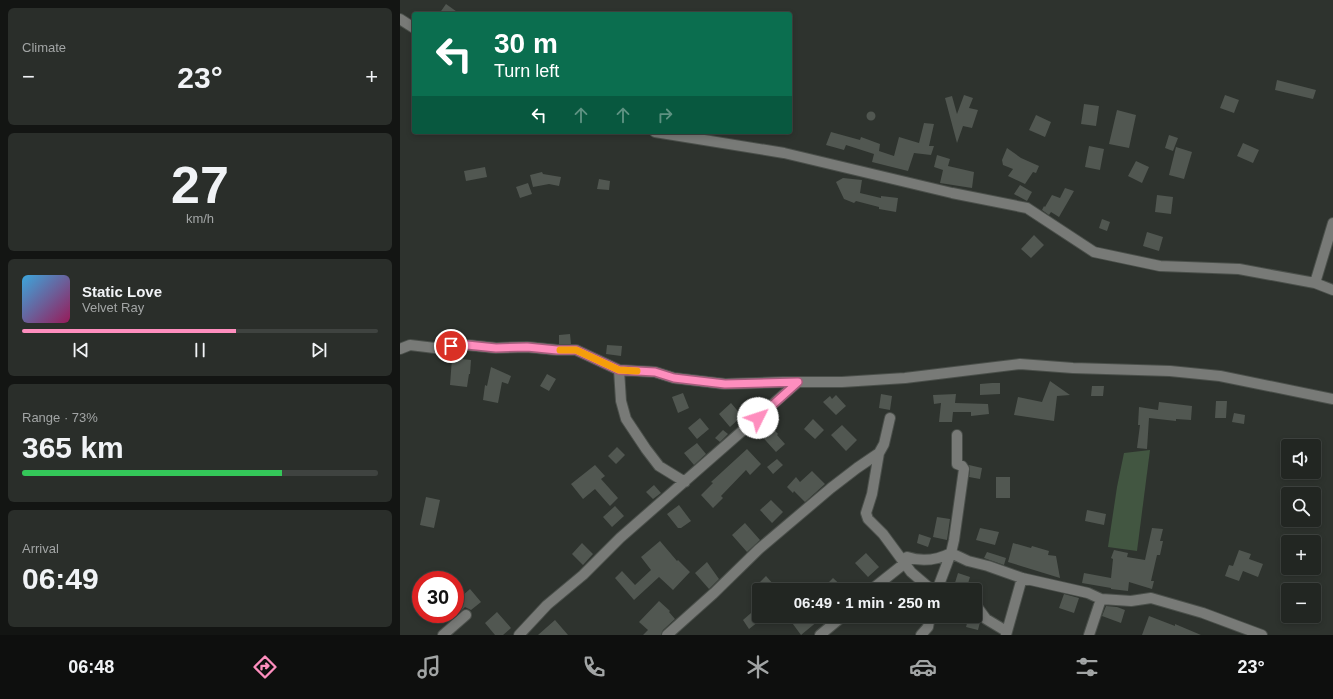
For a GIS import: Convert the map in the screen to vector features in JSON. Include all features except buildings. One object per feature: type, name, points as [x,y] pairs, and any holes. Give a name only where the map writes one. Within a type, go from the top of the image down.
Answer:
[{"type":"street","points":[[400,19],[412,27]]},
{"type":"street","points":[[667,134],[784,153],[952,193],[1028,208],[1094,252],[1160,266],[1239,269],[1315,283],[1333,290]]},
{"type":"street","points":[[1315,283],[1333,223]]},
{"type":"street","points":[[400,349],[410,345],[436,348],[467,345],[496,348],[527,347],[576,350],[619,370],[655,372],[674,378],[725,384],[842,382],[906,378],[1020,364],[1073,368],[1170,371],[1220,376],[1333,399]]},
{"type":"street","points":[[619,370],[621,401],[626,419],[659,466],[685,482]]},
{"type":"street","points":[[519,635],[547,605],[583,576],[620,538],[798,382]]},
{"type":"street","points":[[890,418],[884,444],[879,453],[872,494],[866,513],[868,519],[883,534],[911,572],[923,583]]},
{"type":"street","points":[[940,583],[951,553],[954,540],[964,469],[962,466],[957,464],[957,435]]},
{"type":"street","points":[[667,635],[714,593],[759,549],[831,488],[879,453]]},
{"type":"street","points":[[880,583],[905,563],[907,557],[925,560],[944,557],[951,553]]},
{"type":"street","points":[[951,553],[968,561],[988,566],[1022,578],[1088,593],[1101,599],[1131,601],[1151,598],[1203,613],[1262,635]]},
{"type":"street","points":[[982,614],[986,619],[1006,633],[1022,578]]},
{"type":"street","points":[[1089,635],[1101,599]]},
{"type":"street","points":[[443,635],[466,615]]},
{"type":"street","points":[[820,635],[834,623]]},
{"type":"street","points":[[922,635],[928,627],[929,623]]},
{"type":"green space","points":[[1150,450],[1137,551],[1108,547],[1124,453]]},
{"type":"slow traffic","points":[[560,350],[576,350],[619,370],[637,371]]},
{"type":"route","points":[[451,346],[467,345],[496,348],[527,347],[576,350],[619,370],[655,372],[674,378],[725,384],[798,382],[758,418]]}]
